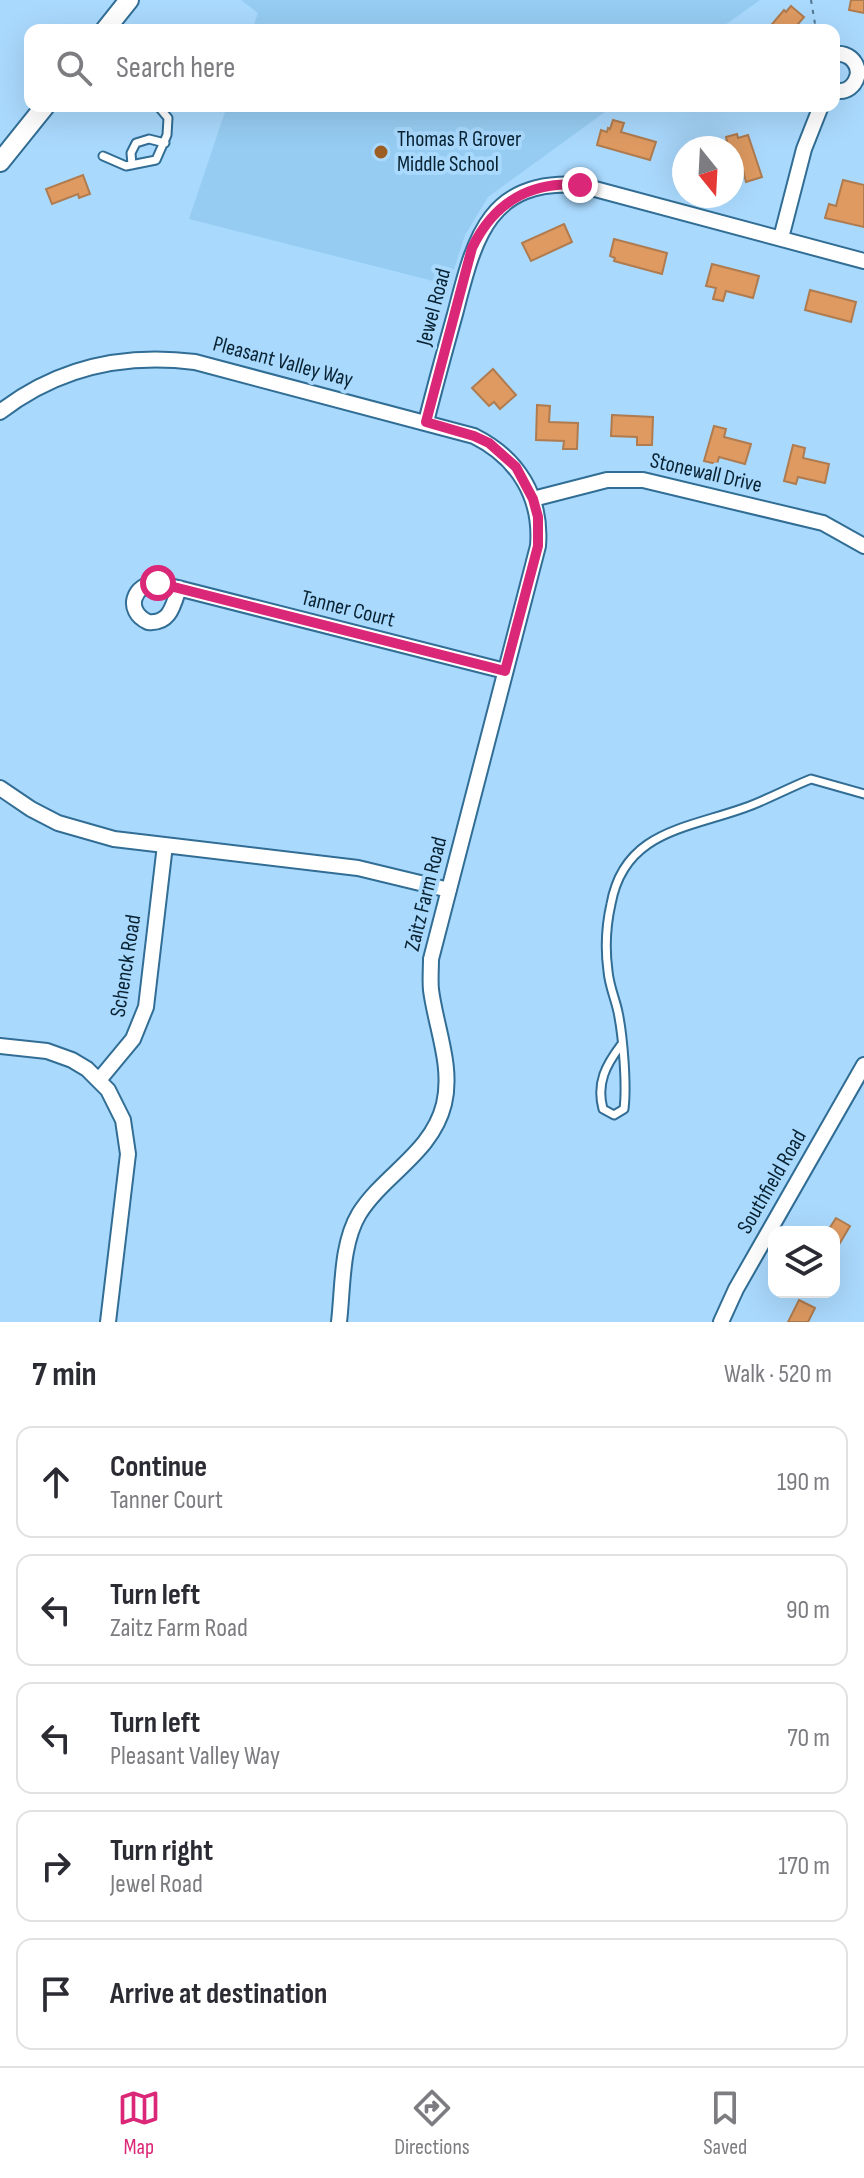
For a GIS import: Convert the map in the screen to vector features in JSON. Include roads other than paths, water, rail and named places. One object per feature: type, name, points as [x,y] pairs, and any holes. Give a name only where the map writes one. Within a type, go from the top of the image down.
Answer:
[{"type":"main road","points":[[110,24],[129,0]]},
{"type":"main road","points":[[0,162],[40,112]]},
{"type":"street","points":[[840,54],[854,60],[858,73],[853,86],[840,90]]},
{"type":"street","points":[[781,238],[804,149],[819,112]]},
{"type":"street","name":"Jewel Road","points":[[426,422],[472,248],[491,217],[517,195],[548,185],[580,185],[864,261]]},
{"type":"street","name":"Pleasant Valley Way","points":[[0,412],[31,390],[71,372],[124,359],[159,358],[195,362],[474,436],[489,443],[516,467],[533,499]]},
{"type":"street","name":"Stonewall Drive","points":[[533,499],[598,481],[643,480],[823,523],[864,546]]},
{"type":"street","name":"Zaitz Farm Road","points":[[339,1322],[347,1248],[357,1217],[429,1137],[443,1106],[447,1069],[431,988],[431,959],[538,546],[538,517],[533,499]]},
{"type":"street","name":"Tanner Court","points":[[179,588],[505,671]]},
{"type":"street","points":[[0,788],[31,809],[83,832],[114,839],[358,868],[449,890]]},
{"type":"street","name":"Schenck Road","points":[[99,1080],[133,1039],[146,1007],[165,845]]},
{"type":"street","points":[[0,1046],[55,1053],[87,1069],[99,1080],[120,1113],[128,1154],[108,1322]]},
{"type":"street","name":"Southfield Road","points":[[721,1322],[736,1289],[864,1065]]},
{"type":"lane","points":[[103,156],[126,166],[156,160],[165,143],[168,118],[163,112]]},
{"type":"lane","points":[[132,165],[131,153],[136,143],[149,139],[165,143]]},
{"type":"lane","points":[[621,1045],[605,1066],[602,1076],[603,1109],[614,1115],[624,1109],[626,1095],[620,1025],[606,951],[614,886],[625,865],[636,853],[652,841],[679,829],[746,808],[811,779],[864,794]]},
{"type":"place","name":"Thomas R Grover Middle School","points":[[381,152]]}]
